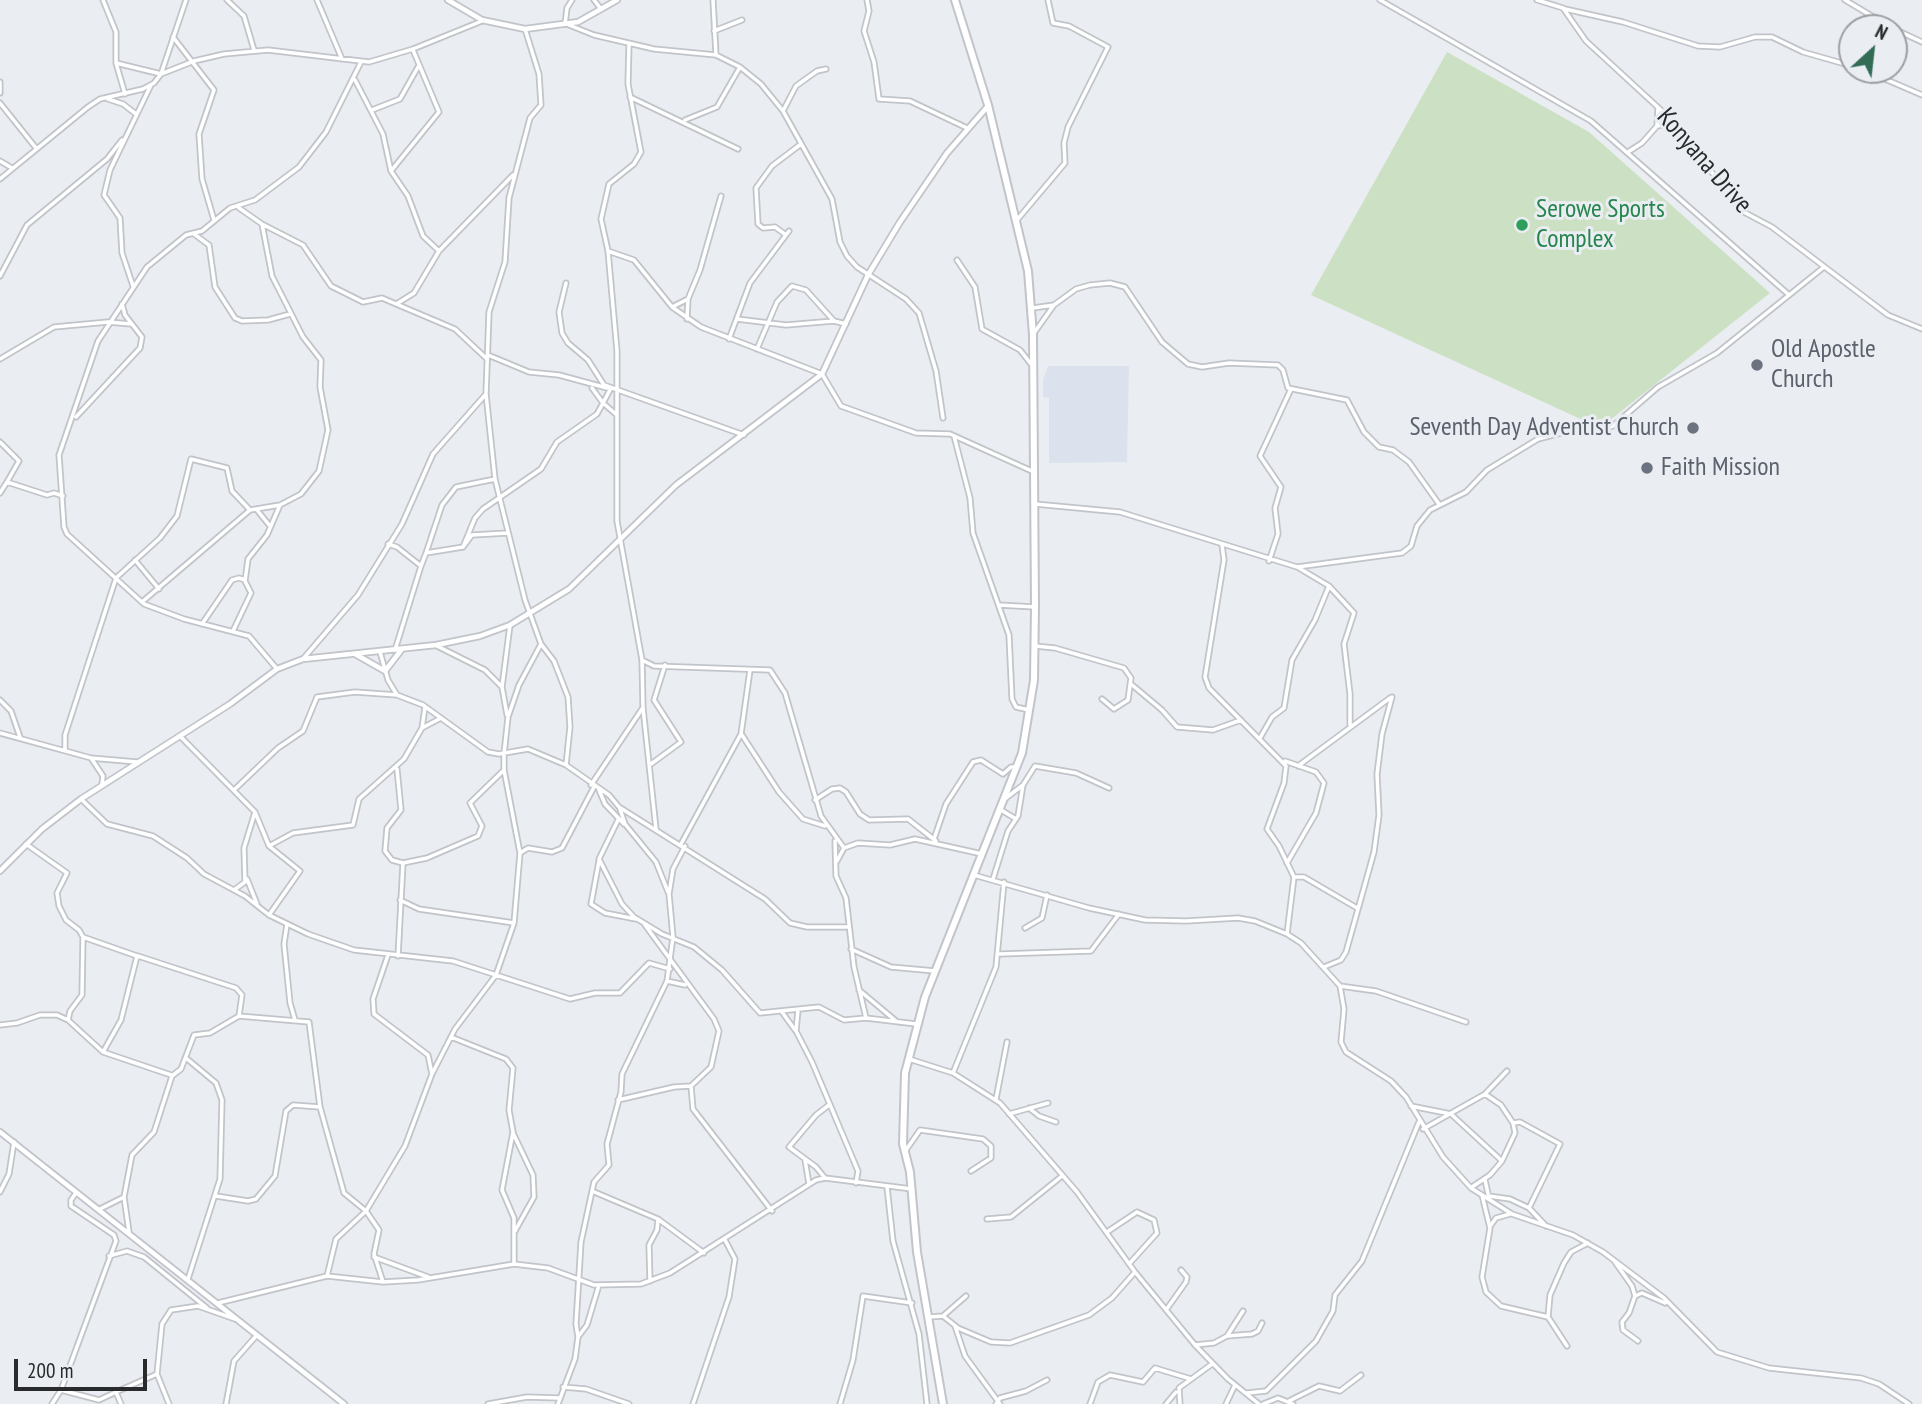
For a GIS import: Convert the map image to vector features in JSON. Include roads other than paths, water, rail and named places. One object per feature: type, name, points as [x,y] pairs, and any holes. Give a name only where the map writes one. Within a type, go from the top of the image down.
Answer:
[{"type":"main road","points":[[943,1404],[917,1252],[906,1150],[903,1121],[907,1058],[916,1024],[936,971],[1017,767],[1030,710],[1035,646],[1033,308],[1017,220],[988,105],[956,0]]},
{"type":"street","points":[[103,0],[116,32],[116,63],[125,94]]},
{"type":"street","points":[[133,286],[122,253],[122,225],[104,195],[110,170],[125,136],[151,85],[161,74],[186,0]]},
{"type":"street","points":[[227,0],[247,23],[254,50]]},
{"type":"street","points":[[317,0],[343,60]]},
{"type":"street","points":[[448,0],[482,20],[525,29],[567,25],[602,10],[617,0]]},
{"type":"street","points":[[567,25],[567,8],[572,0]]},
{"type":"street","points":[[594,0],[602,10]]},
{"type":"street","points":[[713,0],[716,55]]},
{"type":"street","points":[[867,0],[869,11],[864,31],[874,62],[879,99],[911,101],[967,128]]},
{"type":"street","points":[[1017,220],[1065,163],[1064,143],[1068,127],[1108,47],[1069,26],[1053,23],[1048,0]]},
{"type":"street","points":[[1380,0],[1581,115],[1628,152],[1788,294]]},
{"type":"street","points":[[1537,0],[1623,22],[1698,46],[1720,47],[1755,37],[1772,37],[1803,51],[1838,62]]},
{"type":"street","points":[[1845,0],[1868,14]]},
{"type":"street","name":"Konyana Drive","points":[[1563,8],[1586,41],[1675,123],[1740,210],[1772,227],[1895,320],[1922,329]]},
{"type":"street","points":[[116,63],[161,74],[194,61],[254,50],[293,51],[361,62],[413,49],[482,20]]},
{"type":"street","points":[[714,31],[742,20]]},
{"type":"street","points":[[567,25],[594,35],[678,53],[716,55],[740,67],[761,84],[783,111],[835,205],[843,249],[857,267],[906,299],[919,313],[936,371],[943,418]]},
{"type":"street","points":[[525,29],[539,74],[541,102],[539,109],[530,118],[514,173],[508,205],[505,262],[490,306],[486,394],[495,479],[529,614],[541,644],[554,661],[568,697],[570,727],[566,765]]},
{"type":"street","points":[[173,37],[194,61],[214,94],[206,106],[200,134],[202,179],[214,220]]},
{"type":"street","points":[[629,43],[630,97],[641,152],[634,164],[612,180],[601,219],[608,251],[618,390],[619,540],[642,660],[643,708],[656,829]]},
{"type":"street","points":[[391,171],[439,116],[413,49]]},
{"type":"street","points":[[277,669],[251,638],[142,602],[65,530],[59,455],[98,341],[108,322],[147,267],[192,233],[202,231],[230,208],[255,200],[299,167],[326,132],[361,62]]},
{"type":"street","points":[[372,110],[400,99],[418,67]]},
{"type":"street","points":[[683,120],[698,117],[718,107],[740,67]]},
{"type":"street","points":[[783,111],[796,86],[817,71],[826,69]]},
{"type":"street","points":[[354,79],[383,134],[391,171],[408,196],[423,236],[439,251]]},
{"type":"street","points":[[0,82],[0,93]]},
{"type":"street","points":[[1896,84],[1922,95]]},
{"type":"street","points":[[0,179],[88,107],[106,98],[151,85]]},
{"type":"street","points":[[630,97],[683,120],[738,149]]},
{"type":"street","points":[[106,98],[123,104],[136,114]]},
{"type":"street","points":[[0,103],[36,148]]},
{"type":"street","points":[[0,871],[26,844],[81,799],[180,736],[277,669],[303,659],[436,645],[480,636],[510,625],[569,589],[676,485],[822,374],[869,275],[913,201],[967,128],[988,105]]},
{"type":"street","points":[[1657,126],[1658,107]]},
{"type":"street","points":[[1628,152],[1657,126],[1675,123]]},
{"type":"street","points":[[0,276],[27,225],[107,159],[125,136]]},
{"type":"street","points":[[729,339],[750,283],[788,233],[775,227],[764,228],[758,224],[756,188],[772,166],[801,144]]},
{"type":"street","points":[[0,161],[12,168]]},
{"type":"street","points":[[397,304],[417,291],[439,251],[514,173]]},
{"type":"street","points":[[687,319],[688,299],[700,270],[721,196]]},
{"type":"street","points":[[238,207],[262,224],[303,245],[331,286],[363,302],[382,298],[464,334],[488,358],[529,372],[565,376],[590,386],[618,390],[744,435]]},
{"type":"street","points":[[142,602],[250,510],[266,505],[280,505],[301,494],[319,471],[328,430],[320,387],[321,360],[306,343],[272,276],[262,224]]},
{"type":"street","points":[[192,233],[209,245],[215,287],[226,308],[235,318],[242,321],[268,320],[290,314]]},
{"type":"street","points":[[608,251],[629,257],[639,265],[672,307],[687,319],[729,339],[822,374],[841,406],[916,433],[954,436],[1034,472]]},
{"type":"street","points":[[957,260],[971,278],[982,329],[1020,350],[1032,366]]},
{"type":"street","points":[[1033,504],[1120,512],[1269,561],[1297,567],[1314,567],[1330,561],[1388,553],[1402,554],[1414,541],[1423,518],[1439,504],[1466,492],[1487,470],[1538,439],[1576,429],[1597,432],[1613,426],[1658,387],[1717,353],[1824,267]]},
{"type":"street","points":[[566,284],[559,312],[562,333],[610,388]]},
{"type":"street","points":[[1033,335],[1054,306],[1076,289],[1120,285],[1125,287],[1162,342],[1188,364],[1278,365],[1283,370],[1285,386],[1347,400],[1364,432],[1380,447],[1393,450],[1409,461],[1439,504]]},
{"type":"street","points":[[757,348],[783,293],[792,286],[806,290],[834,321]]},
{"type":"street","points":[[672,307],[688,299]]},
{"type":"street","points":[[73,419],[140,348],[142,337],[125,315],[122,304]]},
{"type":"street","points":[[1033,308],[1054,306]]},
{"type":"street","points":[[737,319],[767,323],[834,321],[846,324]]},
{"type":"street","points":[[0,359],[54,327],[108,322],[133,324]]},
{"type":"street","points":[[590,386],[603,403],[618,415]]},
{"type":"street","points":[[463,547],[475,518],[541,468],[557,442],[597,414],[610,388]]},
{"type":"street","points":[[1269,561],[1279,534],[1275,508],[1281,487],[1260,456],[1291,389]]},
{"type":"street","points":[[303,659],[345,613],[402,524],[433,454],[486,394]]},
{"type":"street","points":[[954,436],[970,498],[970,522],[1009,635],[1012,699],[1016,708],[1030,710]]},
{"type":"street","points":[[0,442],[19,464],[0,493]]},
{"type":"street","points":[[65,750],[65,734],[116,578],[160,538],[177,516],[189,463],[194,458],[227,468],[232,491],[250,510]]},
{"type":"street","points":[[395,650],[442,505],[456,487],[495,479]]},
{"type":"street","points":[[7,482],[47,495],[54,493],[62,496]]},
{"type":"street","points":[[233,631],[251,593],[245,580],[248,559],[271,526],[280,505]]},
{"type":"street","points":[[257,510],[271,526]]},
{"type":"street","points":[[426,553],[463,547],[472,536],[508,533]]},
{"type":"street","points":[[388,544],[397,547],[421,566]]},
{"type":"street","points":[[1222,545],[1225,557],[1205,677],[1209,688],[1283,760],[1320,775],[1324,787],[1316,813],[1286,863]]},
{"type":"street","points":[[135,560],[159,589]]},
{"type":"street","points":[[1297,567],[1329,586],[1354,613],[1344,644],[1350,694],[1350,725]]},
{"type":"street","points":[[202,624],[232,580],[245,580]]},
{"type":"street","points":[[1260,738],[1272,717],[1284,708],[1292,660],[1315,620],[1329,586]]},
{"type":"street","points":[[152,595],[152,607]]},
{"type":"street","points":[[999,605],[1035,607]]},
{"type":"street","points":[[508,718],[502,687],[510,625]]},
{"type":"street","points":[[327,1276],[336,1238],[366,1211],[405,1146],[432,1074],[451,1037],[496,975],[514,923],[520,853],[503,770],[504,754],[508,718],[522,679],[541,644]]},
{"type":"street","points":[[436,645],[475,664],[502,687]]},
{"type":"street","points":[[1035,646],[1116,664],[1128,672],[1130,698],[1117,709],[1110,708],[1102,699]]},
{"type":"street","points":[[385,671],[402,649]]},
{"type":"street","points":[[380,652],[385,671],[397,695]]},
{"type":"street","points":[[355,654],[385,671]]},
{"type":"street","points":[[642,660],[654,666],[770,670],[785,693],[825,826],[844,848]]},
{"type":"street","points":[[650,764],[681,742],[654,700],[665,665]]},
{"type":"street","points":[[668,894],[673,869],[683,845],[741,734],[750,670]]},
{"type":"street","points":[[1131,684],[1162,710],[1177,727],[1213,730],[1241,720]]},
{"type":"street","points":[[234,790],[278,748],[303,731],[317,696],[363,692],[397,695],[425,707],[491,754],[528,749],[566,765],[619,807],[683,845],[771,904],[790,923],[807,927],[847,927]]},
{"type":"street","points":[[1298,766],[1350,725],[1392,697],[1382,734],[1377,774],[1379,815],[1376,838],[1343,956],[1323,967]]},
{"type":"street","points":[[0,700],[11,711],[20,737]]},
{"type":"street","points":[[269,846],[293,833],[350,826],[359,799],[396,768],[422,728],[425,707]]},
{"type":"street","points":[[520,853],[528,848],[552,852],[562,848],[592,786],[643,708]]},
{"type":"street","points":[[422,728],[441,718]]},
{"type":"street","points":[[1,734],[92,758],[139,762]]},
{"type":"street","points":[[741,734],[779,792],[803,818],[825,826]]},
{"type":"street","points":[[180,736],[256,812],[269,846],[300,871],[269,915]]},
{"type":"street","points":[[92,758],[103,776],[102,785]]},
{"type":"street","points":[[936,840],[946,804],[973,762],[981,760],[1003,774],[1011,767],[1017,767]]},
{"type":"street","points":[[1283,760],[1285,776],[1266,829],[1294,877],[1287,934]]},
{"type":"street","points":[[1006,798],[1023,785],[1035,766],[1076,773],[1109,788]]},
{"type":"street","points":[[396,768],[401,810],[387,828],[385,851],[392,860],[403,863],[427,858],[478,835],[482,826],[470,803],[503,770]]},
{"type":"street","points":[[993,879],[1007,834],[1016,819],[1023,785]]},
{"type":"street","points":[[815,800],[832,789],[839,788],[846,792],[859,814],[869,820],[908,819],[936,840]]},
{"type":"street","points":[[599,790],[602,800],[618,820],[625,824]]},
{"type":"street","points":[[81,799],[107,824],[153,836],[187,858],[204,874],[257,904],[269,915],[354,950],[388,956],[442,959],[570,999],[595,993],[620,993],[649,962],[670,969]]},
{"type":"street","points":[[558,1404],[575,1359],[581,1242],[592,1191],[597,1176],[609,1165],[607,1144],[624,1069],[667,981],[672,962],[673,937],[668,894],[656,862],[625,824],[619,807]]},
{"type":"street","points":[[1001,810],[1016,819]]},
{"type":"street","points":[[256,812],[244,848],[246,877],[257,904]]},
{"type":"street","points":[[618,820],[599,859],[590,904],[605,913],[639,920]]},
{"type":"street","points":[[835,839],[836,876],[846,898],[847,927],[857,989],[866,1018]]},
{"type":"street","points":[[836,863],[844,848],[864,842],[890,845],[915,839],[936,840],[983,854]]},
{"type":"street","points":[[26,844],[67,873],[57,893],[59,906],[66,920],[79,930],[83,937],[82,995],[70,1011],[68,1020]]},
{"type":"street","points":[[599,859],[622,904],[643,923],[694,947],[722,970],[755,1010],[763,1013],[820,1007],[844,1020],[866,1018],[916,1024]]},
{"type":"street","points":[[398,956],[403,863]]},
{"type":"street","points":[[974,875],[1145,920],[1238,918],[1255,921],[1287,934],[1301,943],[1340,986],[1344,1009],[1341,1042],[1346,1052],[1391,1082],[1411,1106],[1443,1157],[1471,1188],[1490,1198],[1527,1207],[1546,1226]]},
{"type":"street","points":[[234,890],[242,885],[246,877]]},
{"type":"street","points":[[1294,877],[1304,877],[1357,908]]},
{"type":"street","points":[[953,1073],[999,954],[999,915],[1004,882]]},
{"type":"street","points":[[1025,928],[1042,918],[1047,895]]},
{"type":"street","points":[[400,901],[419,909],[514,923]]},
{"type":"street","points":[[999,954],[1091,951],[1119,914]]},
{"type":"street","points":[[618,1100],[691,1086],[711,1068],[719,1031],[714,1019],[643,923]]},
{"type":"street","points":[[287,924],[284,944],[289,1003],[295,1020]]},
{"type":"street","points":[[83,937],[236,988],[242,995],[239,1016]]},
{"type":"street","points":[[851,949],[891,967],[936,971]]},
{"type":"street","points":[[103,1052],[121,1020],[137,956]]},
{"type":"street","points":[[388,956],[373,999],[373,1014],[428,1055],[432,1074]]},
{"type":"street","points":[[667,981],[687,985]]},
{"type":"street","points":[[1340,986],[1376,991],[1466,1022]]},
{"type":"street","points":[[857,989],[897,1021]]},
{"type":"street","points":[[796,1031],[797,1010]]},
{"type":"street","points":[[782,1012],[796,1031],[812,1062],[858,1171],[856,1183]]},
{"type":"street","points":[[0,1025],[51,1014],[68,1020],[103,1052],[172,1076]]},
{"type":"street","points":[[129,1232],[124,1197],[132,1155],[154,1132],[172,1076],[178,1073],[194,1035],[211,1033],[239,1016],[307,1021],[312,1027],[320,1107],[344,1193],[366,1211],[379,1230],[374,1257],[383,1282]]},
{"type":"street","points":[[451,1037],[512,1064],[509,1110],[513,1132],[533,1175],[534,1197],[515,1232]]},
{"type":"street","points":[[996,1099],[1007,1042]]},
{"type":"street","points":[[186,1058],[216,1083],[220,1092],[220,1179],[188,1279]]},
{"type":"street","points":[[907,1058],[953,1073],[996,1099],[1062,1176],[1195,1345],[1245,1393],[1261,1404],[1278,1398],[1291,1402],[1319,1386],[1340,1391],[1360,1375]]},
{"type":"street","points":[[1423,1129],[1451,1114],[1474,1097],[1485,1094],[1507,1072]]},
{"type":"street","points":[[691,1086],[690,1099],[700,1120],[726,1147],[772,1211]]},
{"type":"street","points":[[1471,1188],[1485,1180],[1502,1161],[1513,1141],[1513,1123],[1501,1105],[1485,1094]]},
{"type":"street","points":[[1009,1114],[1048,1103]]},
{"type":"street","points":[[215,1196],[248,1201],[256,1199],[275,1176],[286,1111],[293,1105],[320,1107]]},
{"type":"street","points":[[825,1178],[816,1167],[791,1151],[790,1145],[816,1115],[829,1105]]},
{"type":"street","points":[[1411,1106],[1451,1114],[1502,1161]]},
{"type":"street","points":[[1029,1108],[1039,1116],[1056,1122]]},
{"type":"street","points":[[1245,1393],[1266,1391],[1316,1341],[1333,1311],[1335,1295],[1362,1261],[1419,1121]]},
{"type":"street","points":[[1513,1123],[1520,1122],[1560,1144],[1520,1217]]},
{"type":"street","points":[[906,1150],[920,1130],[983,1139],[991,1146],[991,1158],[971,1171]]},
{"type":"street","points":[[0,1132],[344,1404]]},
{"type":"street","points":[[513,1132],[502,1190],[512,1210],[515,1232],[514,1264]]},
{"type":"street","points":[[0,1192],[9,1174],[14,1142]]},
{"type":"street","points":[[805,1160],[809,1184]]},
{"type":"street","points":[[987,1219],[1011,1217],[1062,1176]]},
{"type":"street","points":[[218,1303],[327,1276],[383,1282],[404,1281],[514,1264],[548,1268],[599,1284],[650,1281],[704,1253],[772,1211],[809,1184],[825,1178],[912,1189]]},
{"type":"street","points":[[1485,1180],[1490,1198],[1512,1214],[1588,1242],[1612,1258],[1670,1304],[1717,1352],[1769,1368],[1861,1378],[1893,1391],[1909,1404]]},
{"type":"street","points":[[887,1187],[893,1241],[919,1334],[927,1404]]},
{"type":"street","points":[[592,1191],[658,1219],[704,1253]]},
{"type":"street","points":[[52,1404],[61,1390],[115,1237],[71,1206],[76,1192]]},
{"type":"street","points":[[1482,1195],[1490,1228]]},
{"type":"street","points":[[100,1209],[124,1197]]},
{"type":"street","points":[[1107,1232],[1137,1212],[1154,1220],[1157,1233],[1129,1264]]},
{"type":"street","points":[[1512,1214],[1496,1218],[1490,1228],[1482,1277],[1486,1292],[1501,1306],[1548,1317]]},
{"type":"street","points":[[650,1281],[649,1245],[657,1230],[658,1219]]},
{"type":"street","points":[[693,1404],[729,1297],[735,1259],[725,1240]]},
{"type":"street","points":[[1566,1346],[1548,1317],[1548,1301],[1571,1252],[1588,1242]]},
{"type":"street","points":[[108,1257],[127,1251],[144,1256],[208,1310]]},
{"type":"street","points":[[374,1257],[430,1278]]},
{"type":"street","points":[[1612,1258],[1632,1286],[1635,1296],[1622,1324],[1627,1335],[1638,1340]]},
{"type":"street","points":[[404,1281],[406,1268]]},
{"type":"street","points":[[1166,1310],[1186,1282],[1187,1277],[1181,1270]]},
{"type":"street","points":[[943,1316],[955,1326],[995,1343],[1029,1337],[1089,1315],[1112,1298],[1135,1272]]},
{"type":"street","points":[[578,1337],[587,1325],[599,1284]]},
{"type":"street","points":[[1635,1296],[1642,1293],[1670,1304]]},
{"type":"street","points":[[840,1404],[853,1360],[863,1296],[912,1303]]},
{"type":"street","points":[[929,1317],[943,1316],[967,1296]]},
{"type":"street","points":[[169,1404],[157,1374],[162,1324],[171,1310],[187,1306],[241,1321]]},
{"type":"street","points":[[1227,1336],[1243,1311]]},
{"type":"street","points":[[1195,1345],[1214,1343],[1227,1336],[1252,1334],[1258,1331],[1262,1323]]},
{"type":"street","points":[[955,1326],[965,1356],[998,1403],[1047,1380]]},
{"type":"street","points":[[226,1404],[234,1361],[257,1335]]},
{"type":"street","points":[[1166,1404],[1178,1390],[1212,1364]]},
{"type":"street","points":[[1090,1404],[1098,1382],[1110,1375],[1143,1382],[1155,1368],[1191,1379]]},
{"type":"street","points":[[61,1390],[99,1400],[157,1374]]},
{"type":"street","points":[[1226,1404],[1235,1385]]},
{"type":"street","points":[[563,1387],[586,1389],[629,1404]]},
{"type":"street","points":[[1178,1390],[1180,1404]]},
{"type":"street","points":[[116,1392],[121,1404]]},
{"type":"street","points":[[488,1404],[527,1396],[559,1398]]},
{"type":"place","name":"Serowe Sports Complex","points":[[1522,225]]},
{"type":"place","name":"Old Apostle Church","points":[[1757,365]]},
{"type":"place","name":"Seventh Day Adventist Church","points":[[1693,428]]},
{"type":"place","name":"Faith Mission","points":[[1647,468]]}]
